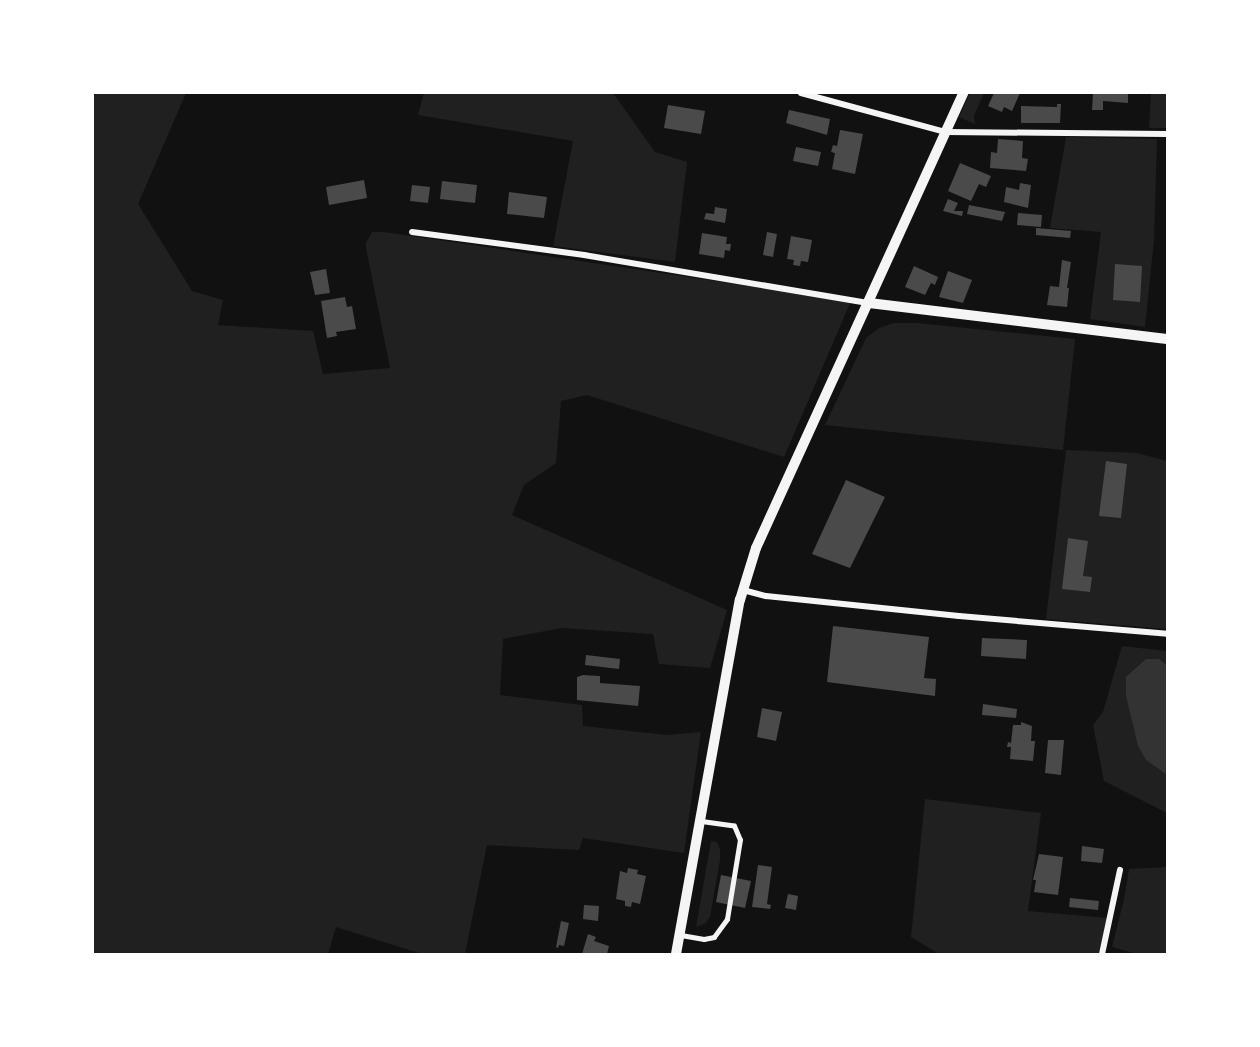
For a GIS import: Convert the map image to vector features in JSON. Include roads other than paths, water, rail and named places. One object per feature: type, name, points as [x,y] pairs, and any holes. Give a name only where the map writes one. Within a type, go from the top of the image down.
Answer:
[{"type":"street","points":[[801,93],[946,132],[1167,134]]},
{"type":"street","points":[[676,954],[743,590],[756,548],[963,93]]},
{"type":"street","points":[[412,232],[584,255],[869,303],[1167,339]]},
{"type":"street","points":[[743,590],[766,596],[1167,634]]},
{"type":"street","points":[[1102,954],[1120,870]]},
{"type":"lane","points":[[679,934],[704,939],[714,937],[727,919],[740,840],[734,826],[700,821]]}]
